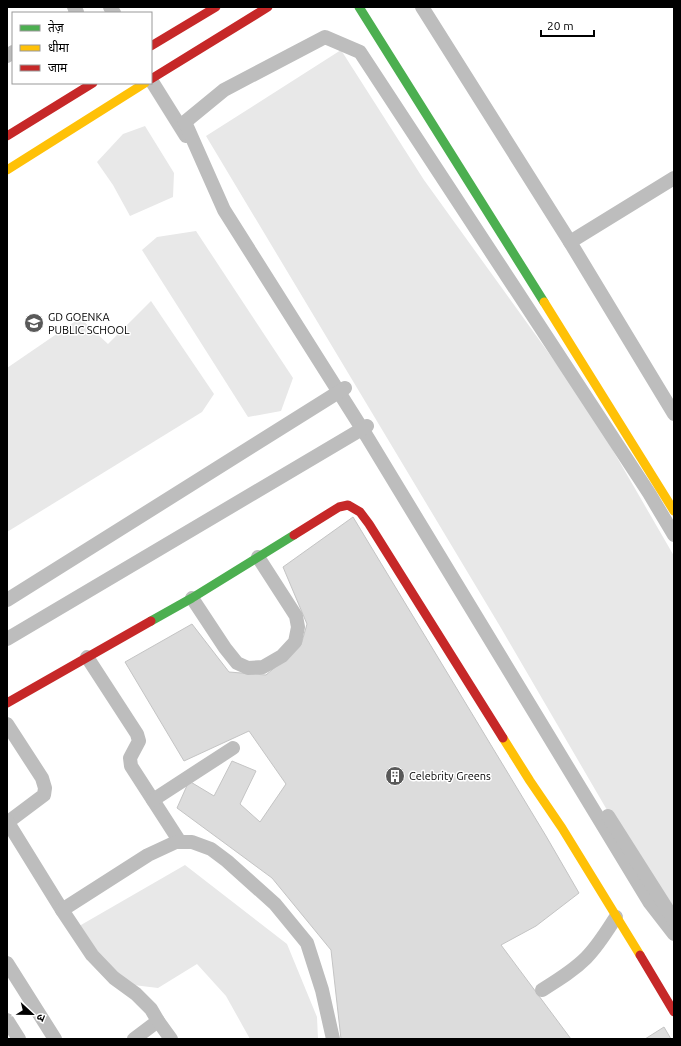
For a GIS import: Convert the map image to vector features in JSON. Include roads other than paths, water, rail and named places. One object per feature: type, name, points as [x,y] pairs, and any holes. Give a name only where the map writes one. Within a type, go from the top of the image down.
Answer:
[{"type":"street","points":[[152,45],[216,7]]},
{"type":"street","points":[[152,79],[268,7]]},
{"type":"street","points":[[360,7],[674,511]]},
{"type":"street","points":[[422,7],[570,242],[674,414]]},
{"type":"street","points":[[674,535],[649,493],[360,52],[325,37],[224,90],[185,122],[224,210],[366,435],[650,903],[674,934]]},
{"type":"street","points":[[152,82],[345,388],[596,797],[674,920]]},
{"type":"street","points":[[7,136],[91,84]]},
{"type":"street","points":[[7,170],[143,84]]},
{"type":"street","points":[[570,242],[674,178]]},
{"type":"street","points":[[7,600],[345,388]]},
{"type":"street","points":[[7,640],[367,426]]},
{"type":"street","points":[[7,703],[192,598],[339,507],[348,505],[360,512],[369,524],[530,781],[562,828],[674,1012]]},
{"type":"street","points":[[192,598],[225,648],[237,663],[248,668],[263,667],[282,656],[295,642],[298,627],[296,616],[258,557]]},
{"type":"street","points":[[88,657],[139,741],[130,758],[131,766],[180,842]]},
{"type":"street","points":[[7,724],[42,778],[45,788],[44,796],[8,822],[62,910],[92,955],[114,978],[136,994],[151,1009],[171,1039]]},
{"type":"street","points":[[153,800],[234,748]]},
{"type":"street","points":[[62,910],[148,855],[176,842],[192,842],[211,849],[227,861],[275,904],[307,943],[322,990],[333,1039]]},
{"type":"street","points":[[542,990],[566,975],[586,957],[616,917]]},
{"type":"street","points":[[7,963],[54,1039]]},
{"type":"street","points":[[7,1020],[19,1039]]},
{"type":"street","points":[[134,1039],[158,1021]]},
{"type":"place","name":"GD GOENKA PUBLIC SCHOOL","points":[[34,323]]},
{"type":"place","name":"Celebrity Greens","points":[[395,776]]}]
